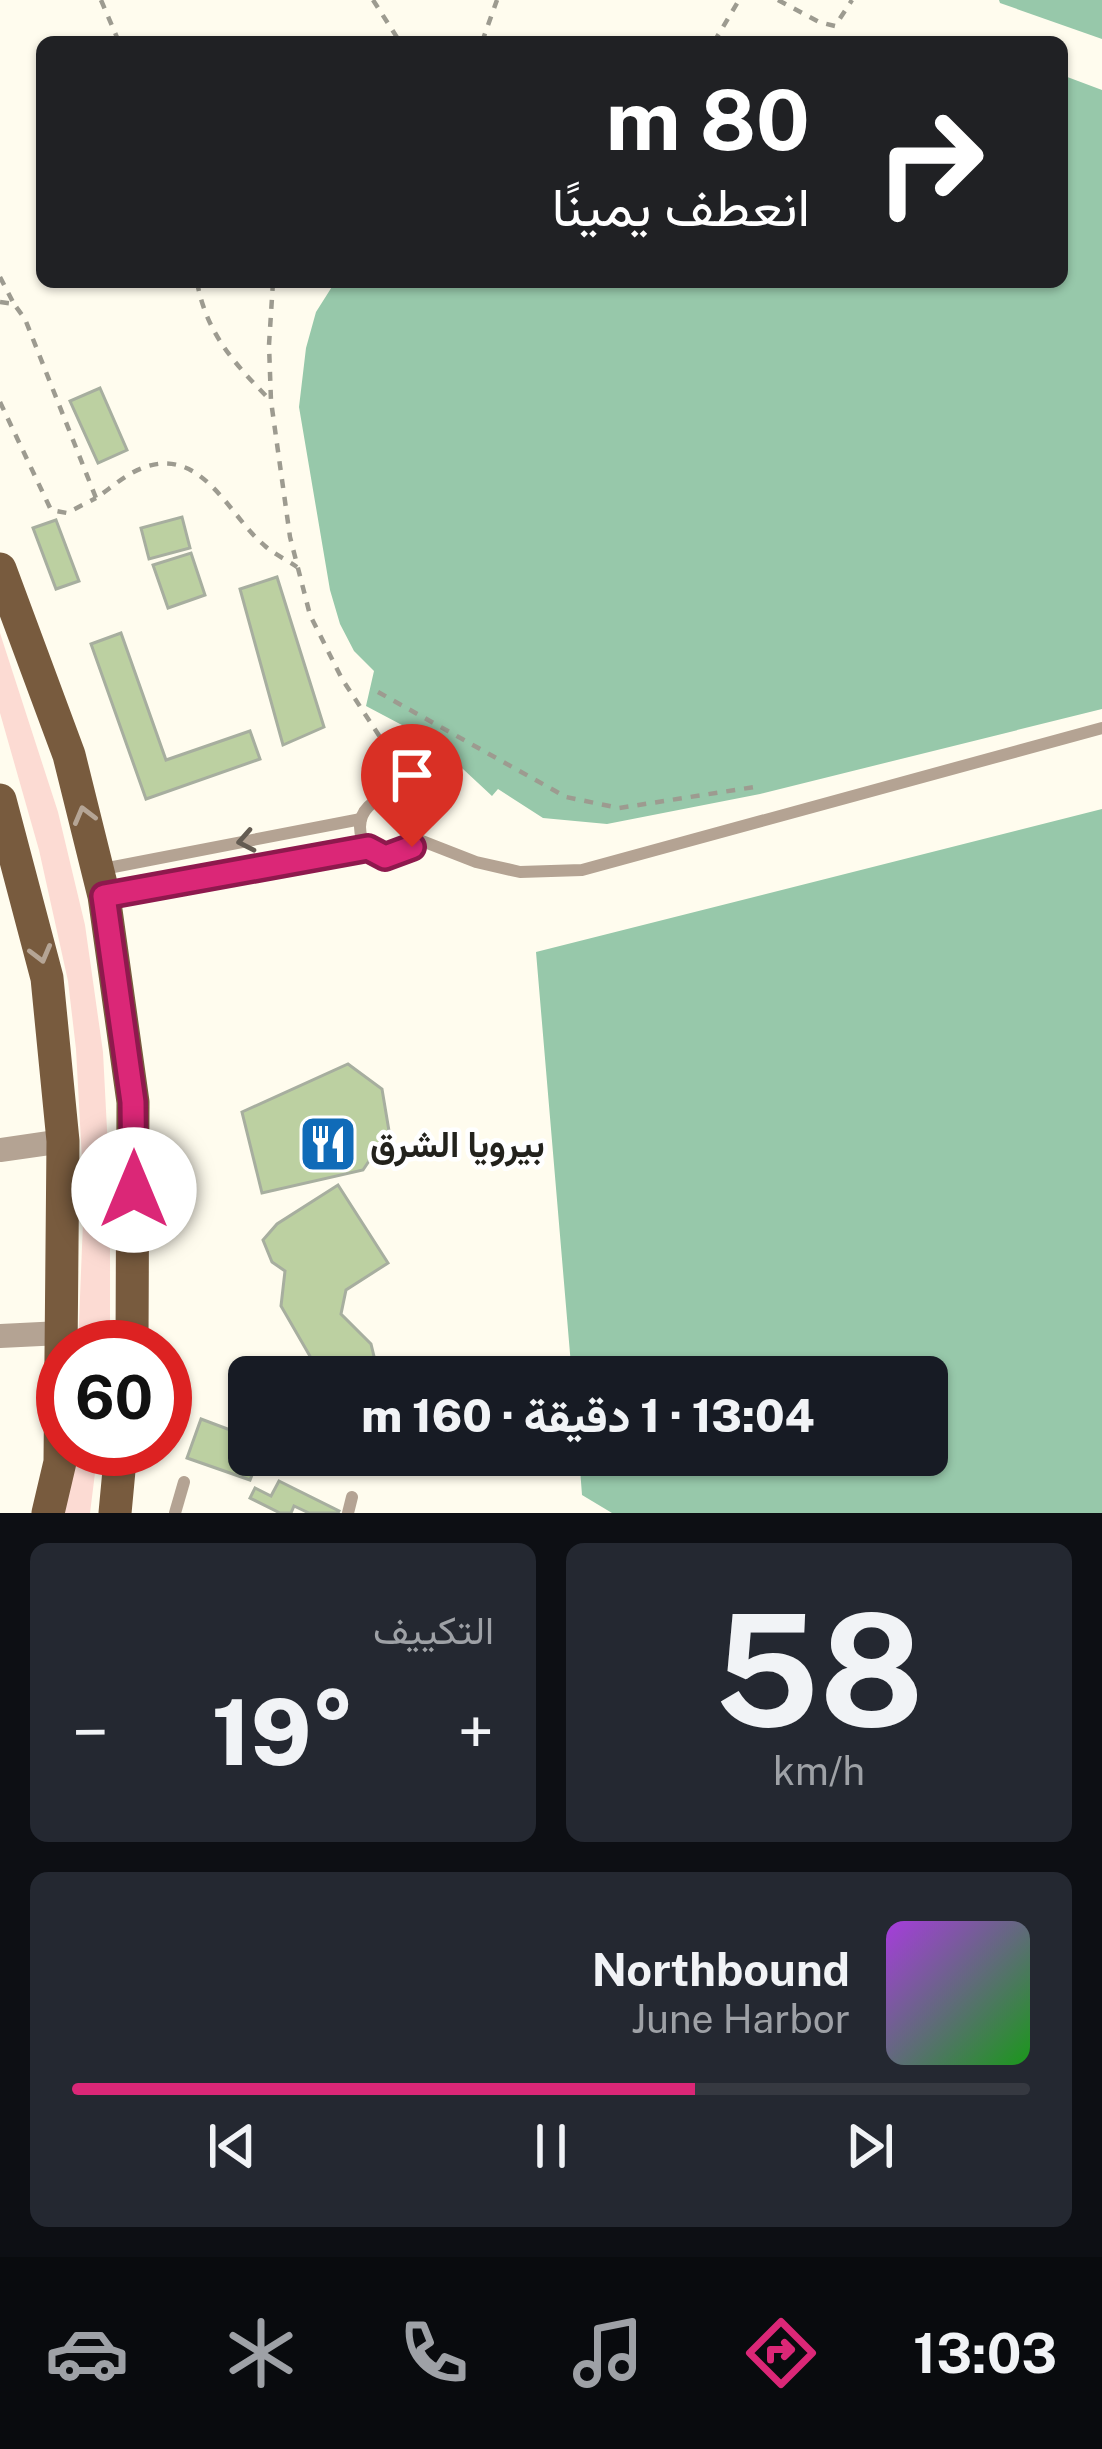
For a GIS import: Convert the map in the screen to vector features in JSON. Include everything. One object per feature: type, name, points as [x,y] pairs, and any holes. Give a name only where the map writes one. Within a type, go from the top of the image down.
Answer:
[{"type":"main road","points":[[0,569],[69,755],[101,883],[133,1102],[132,1320]]},
{"type":"main road","points":[[0,800],[47,978],[63,1141],[61,1320]]},
{"type":"main road","points":[[48,1513],[57,1476]]},
{"type":"main road","points":[[115,1513],[119,1476]]},
{"type":"street","points":[[0,1150],[63,1141]]},
{"type":"street","points":[[0,1336],[36,1334]]},
{"type":"lane","points":[[417,839],[476,862],[520,872],[582,871],[1102,728]]},
{"type":"lane","points":[[391,797],[415,811],[417,839],[412,847],[385,857],[362,839],[361,819],[372,803],[391,797]]},
{"type":"lane","points":[[101,883],[361,819]]},
{"type":"lane","points":[[101,883],[368,848]]},
{"type":"lane","points":[[175,1513],[184,1482]]},
{"type":"lane","points":[[348,1513],[352,1497]]},
{"type":"path","points":[[100,0],[115,36]]},
{"type":"path","points":[[373,0],[396,36]]},
{"type":"path","points":[[484,36],[496,0]]},
{"type":"path","points":[[718,36],[739,0]]},
{"type":"path","points":[[778,0],[835,26],[852,0]]},
{"type":"path","points":[[0,277],[25,319],[96,499]]},
{"type":"path","points":[[198,288],[214,335],[228,357],[271,400]]},
{"type":"path","points":[[273,288],[271,400],[279,476],[297,567],[323,643],[382,740],[391,797]]},
{"type":"path","points":[[0,302],[14,304]]},
{"type":"path","points":[[0,401],[51,510],[67,512],[96,499],[138,469],[158,463],[177,465],[197,473],[263,545],[297,567]]},
{"type":"path","points":[[378,692],[566,797],[619,808],[761,786]]},
{"type":"shaded area","points":[[1102,0],[1102,39],[1000,3]]},
{"type":"shaded area","points":[[1068,77],[1102,90],[1102,709],[760,794],[607,824],[543,818],[498,789],[492,796],[434,742],[366,706],[374,671],[354,651],[330,590],[299,407],[316,312],[331,288],[1068,288]]},
{"type":"shaded area","points":[[0,633],[58,812],[85,925],[103,1052],[110,1320],[79,1320],[84,1197],[68,981],[39,850],[0,713]]},
{"type":"shaded area","points":[[1102,809],[1102,1513],[612,1513],[582,1495],[581,1476],[948,1476],[948,1356],[570,1356],[536,952]]},
{"type":"shaded area","points":[[67,1476],[95,1476],[90,1513],[61,1513]]},
{"type":"building","points":[[100,388],[127,450],[98,463],[70,401]]},
{"type":"building","points":[[182,517],[190,548],[149,559],[141,528]]},
{"type":"building","points":[[56,520],[79,581],[56,589],[33,528]]},
{"type":"building","points":[[191,553],[205,595],[168,608],[153,565]]},
{"type":"building","points":[[277,577],[324,727],[283,745],[240,589]]},
{"type":"building","points":[[121,633],[166,760],[250,731],[260,759],[146,799],[91,644]]},
{"type":"building","points":[[348,1064],[382,1089],[389,1131],[363,1170],[262,1193],[242,1112]]},
{"type":"building","points":[[338,1185],[388,1263],[346,1290],[341,1314],[371,1344],[374,1356],[310,1356],[281,1306],[285,1271],[272,1262],[263,1240],[277,1224]]},
{"type":"building","points":[[201,1419],[228,1429],[228,1472],[192,1460]]},
{"type":"building","points":[[279,1481],[338,1513],[309,1513],[294,1506],[291,1513],[280,1513],[250,1498],[255,1488],[271,1496]]},
{"type":"place","name":"بيرويا الشرق","points":[[328,1144]]},
{"type":"route","points":[[134,1190],[133,1102],[104,896],[368,848],[385,857],[395,856],[412,847]]}]
